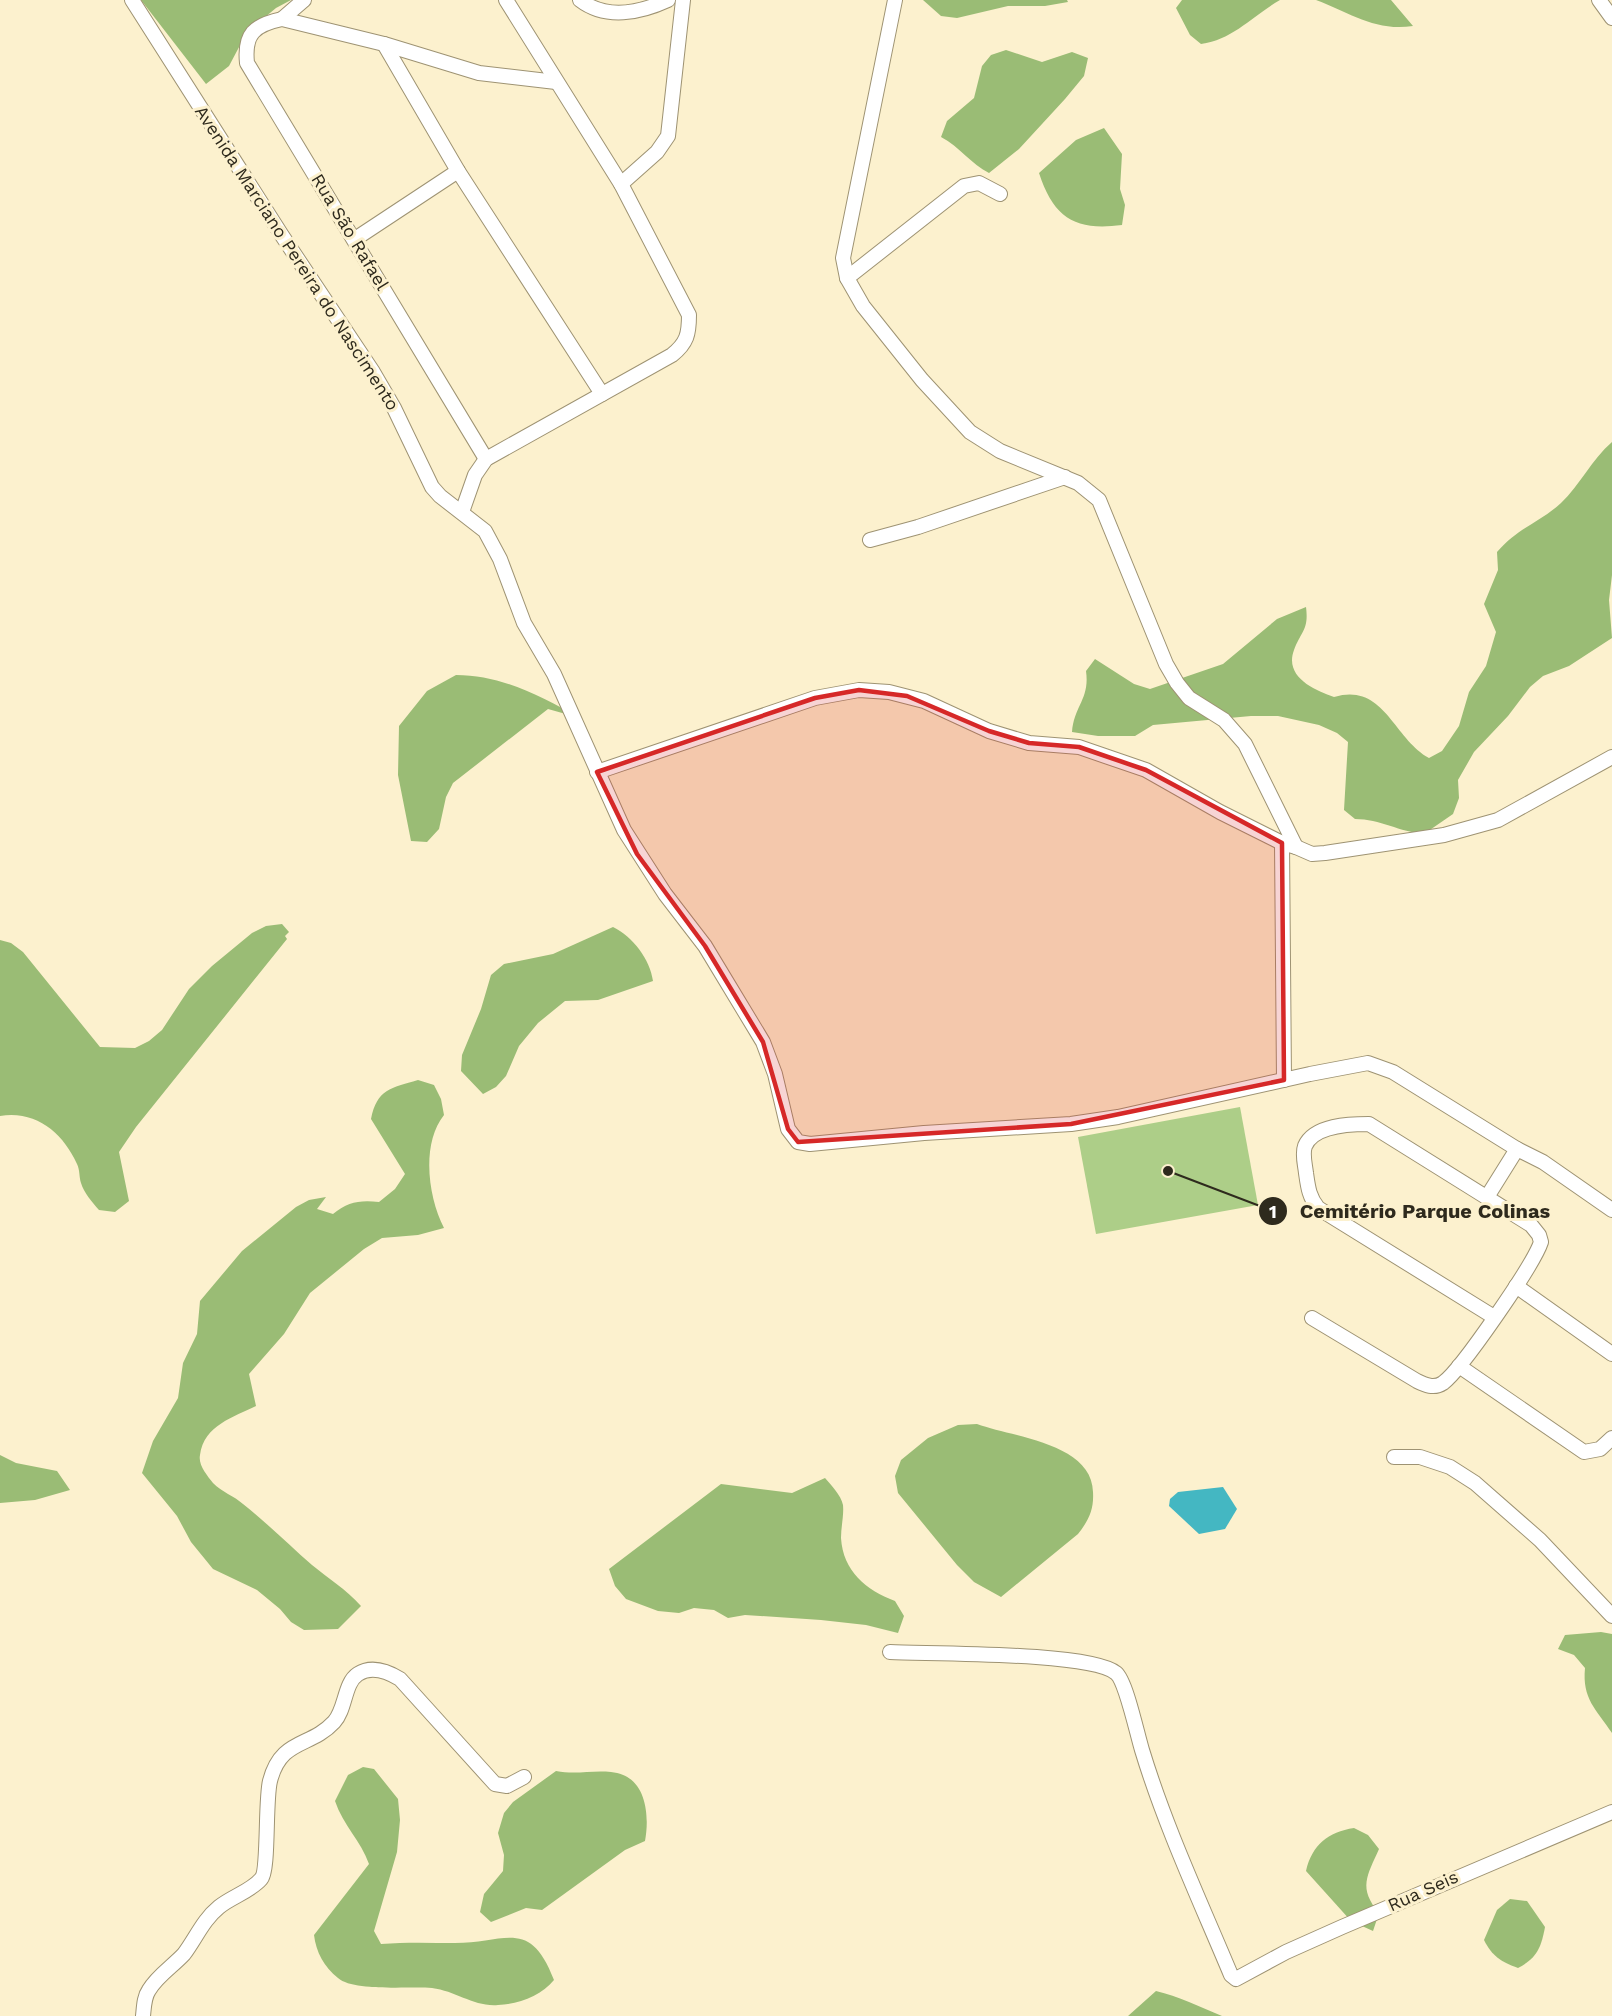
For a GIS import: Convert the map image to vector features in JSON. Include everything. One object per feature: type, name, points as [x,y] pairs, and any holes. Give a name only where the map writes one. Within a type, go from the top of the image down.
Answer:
[{"type":"street","name":"Avenida Marciano Pereira do Nascimento","points":[[132,0],[280,234],[373,372],[394,408],[432,487],[440,496],[485,531],[500,559],[524,623],[554,674],[597,772],[637,854],[705,946],[763,1042],[775,1074],[788,1129],[798,1142],[810,1144],[924,1133],[1071,1124],[1118,1117],[1345,1066],[1368,1064],[1381,1066],[1517,1149],[1543,1162],[1612,1210]]},
{"type":"street","name":"Rua São Rafael","points":[[304,0],[282,19],[266,22],[249,36],[245,47],[247,63],[486,459]]},
{"type":"street","points":[[462,512],[475,475],[486,459],[672,355],[682,346],[689,329],[689,315],[621,184],[506,0]]},
{"type":"street","points":[[580,0],[590,8],[614,12],[635,12],[668,0]]},
{"type":"street","points":[[621,184],[657,152],[668,136],[683,0]]},
{"type":"street","points":[[895,0],[843,258],[847,278],[863,306],[914,371],[970,432],[1000,451],[1078,483],[1099,500],[1166,664],[1177,683],[1205,710],[1224,720],[1245,744],[1296,847]]},
{"type":"street","points":[[1599,0],[1612,18]]},
{"type":"street","points":[[282,19],[384,44],[479,73],[556,82]]},
{"type":"street","points":[[384,44],[458,171],[602,394]]},
{"type":"street","points":[[355,239],[458,171]]},
{"type":"street","points":[[847,278],[964,186],[979,183],[1000,194]]},
{"type":"street","points":[[870,540],[918,527],[1065,477]]},
{"type":"street","points":[[597,772],[815,698],[859,690],[889,692],[924,701],[989,731],[1029,743],[1079,747],[1146,770],[1173,787],[1282,843],[1312,854],[1444,835],[1498,820],[1612,757]]},
{"type":"street","points":[[1282,843],[1284,1080]]},
{"type":"street","points":[[1312,1318],[1428,1386],[1443,1383],[1459,1366],[1494,1317],[1516,1286],[1538,1252],[1541,1242],[1539,1235],[1531,1225],[1369,1124],[1349,1124],[1314,1135],[1306,1144],[1303,1154],[1309,1193],[1318,1208],[1494,1317]]},
{"type":"street","points":[[1487,1197],[1517,1149]]},
{"type":"street","points":[[1516,1286],[1612,1354]]},
{"type":"street","points":[[1459,1366],[1584,1452],[1600,1449],[1612,1438]]},
{"type":"street","points":[[1394,1456],[1420,1457],[1440,1464],[1475,1483],[1540,1540],[1612,1616]]},
{"type":"street","name":"Rua Seis","points":[[890,1652],[1065,1658],[1107,1667],[1116,1672],[1125,1685],[1143,1755],[1174,1838],[1231,1975],[1238,1980],[1286,1952],[1612,1812]]},
{"type":"street","points":[[143,2016],[148,1991],[186,1951],[203,1924],[218,1908],[262,1878],[266,1868],[265,1815],[269,1783],[276,1762],[296,1744],[333,1723],[342,1708],[352,1678],[360,1672],[387,1671],[400,1679],[495,1784],[507,1786],[524,1777]]},
{"type":"highlighted area","points":[[859,690],[907,696],[989,731],[1029,743],[1079,747],[1146,770],[1282,843],[1284,1080],[1071,1124],[798,1142],[788,1129],[763,1042],[705,946],[637,854],[597,772],[815,698]]},
{"type":"green space","points":[[141,0],[291,0],[276,8],[247,32],[229,66],[206,84]]},
{"type":"green space","points":[[923,0],[1067,0],[1068,2],[1045,6],[1008,6],[957,18],[941,16]]},
{"type":"green space","points":[[1182,0],[1280,0],[1233,32],[1201,44],[1190,35],[1176,8]]},
{"type":"green space","points":[[1316,0],[1391,0],[1413,26],[1374,24]]},
{"type":"green space","points":[[1006,50],[1042,62],[1072,52],[1088,58],[1084,76],[1065,99],[1019,149],[989,173],[941,137],[947,121],[974,98],[982,66],[991,55]]},
{"type":"green space","points":[[1104,128],[1122,154],[1120,189],[1125,205],[1122,225],[1092,226],[1079,223],[1060,211],[1045,189],[1039,173],[1076,140]]},
{"type":"green space","points":[[1612,442],[1612,575],[1609,600],[1612,638],[1569,666],[1543,676],[1530,687],[1508,716],[1474,752],[1458,780],[1459,798],[1453,814],[1424,834],[1373,821],[1355,819],[1344,810],[1348,742],[1337,733],[1319,725],[1278,716],[1251,716],[1153,725],[1135,736],[1098,736],[1072,732],[1073,723],[1086,689],[1086,671],[1095,659],[1134,684],[1150,689],[1223,664],[1277,619],[1306,607],[1305,626],[1292,659],[1297,675],[1310,686],[1334,697],[1351,694],[1365,697],[1377,704],[1406,738],[1429,758],[1442,751],[1459,726],[1469,692],[1486,666],[1496,632],[1484,604],[1498,570],[1497,552],[1513,537],[1561,503]]},
{"type":"green space","points":[[456,675],[489,679],[520,688],[580,718],[548,709],[453,783],[446,797],[439,829],[427,842],[411,841],[398,775],[399,726],[427,691]]},
{"type":"green space","points":[[282,924],[289,932],[285,936],[287,939],[136,1127],[119,1152],[129,1201],[115,1212],[99,1210],[88,1197],[71,1153],[47,1126],[25,1117],[0,1116],[0,940],[11,943],[23,952],[100,1047],[135,1048],[149,1041],[162,1030],[189,989],[212,966],[252,933],[266,926]]},
{"type":"green space","points":[[613,927],[634,943],[648,965],[653,981],[598,1000],[565,1001],[538,1023],[519,1046],[506,1076],[496,1087],[483,1094],[461,1071],[462,1055],[481,1009],[491,975],[504,964],[553,954]]},
{"type":"green space","points":[[418,1080],[434,1085],[441,1099],[444,1115],[432,1141],[429,1171],[434,1201],[444,1228],[418,1235],[382,1238],[364,1249],[310,1293],[284,1334],[249,1374],[256,1406],[230,1418],[214,1429],[207,1436],[200,1455],[202,1466],[213,1483],[252,1511],[361,1606],[338,1629],[304,1630],[291,1622],[280,1609],[257,1590],[213,1569],[191,1542],[177,1516],[142,1473],[153,1441],[178,1398],[183,1363],[197,1334],[200,1301],[242,1251],[296,1207],[309,1200],[326,1197],[317,1209],[333,1214],[354,1203],[379,1202],[395,1189],[405,1174],[371,1119],[377,1101],[387,1091]]},
{"type":"green space","points":[[1240,1107],[1258,1205],[1096,1234],[1078,1137]]},
{"type":"green space","points":[[977,1424],[1029,1438],[1065,1452],[1079,1463],[1089,1476],[1093,1492],[1090,1514],[1078,1534],[1001,1597],[974,1582],[957,1565],[898,1493],[895,1476],[901,1460],[928,1438],[958,1425]]},
{"type":"green space","points":[[0,1455],[16,1463],[57,1471],[70,1490],[35,1500],[0,1503]]},
{"type":"green space","points":[[825,1478],[842,1501],[841,1538],[846,1560],[851,1570],[866,1585],[895,1601],[904,1616],[898,1633],[866,1625],[821,1620],[745,1615],[728,1618],[714,1610],[694,1608],[679,1613],[658,1611],[626,1599],[615,1586],[609,1569],[721,1484],[792,1493]]},
{"type":"green space","points":[[1601,1632],[1612,1634],[1612,1733],[1588,1696],[1585,1668],[1574,1655],[1558,1649],[1565,1635]]},
{"type":"green space","points":[[363,1767],[374,1769],[398,1799],[400,1820],[397,1852],[374,1931],[381,1944],[455,1943],[502,1938],[525,1941],[535,1948],[545,1960],[554,1980],[543,1991],[522,2001],[489,2005],[432,1988],[356,1985],[338,1978],[329,1969],[319,1953],[314,1935],[369,1864],[335,1801],[348,1775]]},
{"type":"green space","points":[[556,1771],[611,1772],[632,1780],[646,1808],[645,1841],[625,1850],[542,1910],[526,1908],[491,1922],[480,1912],[484,1894],[503,1871],[504,1855],[498,1833],[504,1813],[513,1802]]},
{"type":"green space","points":[[1354,1828],[1368,1835],[1379,1849],[1367,1882],[1368,1896],[1379,1913],[1373,1931],[1351,1921],[1306,1871],[1312,1854],[1322,1841],[1336,1833]]},
{"type":"green space","points":[[1510,1899],[1527,1901],[1545,1927],[1537,1952],[1518,1968],[1498,1958],[1484,1940],[1497,1910]]},
{"type":"green space","points":[[1156,1991],[1181,1999],[1222,2016],[1128,2016]]},
{"type":"water","points":[[1223,1487],[1237,1509],[1225,1529],[1199,1534],[1169,1506],[1170,1499],[1178,1492]]},
{"type":"place","name":"Cemitério Parque Colinas","points":[[1168,1171]]}]
